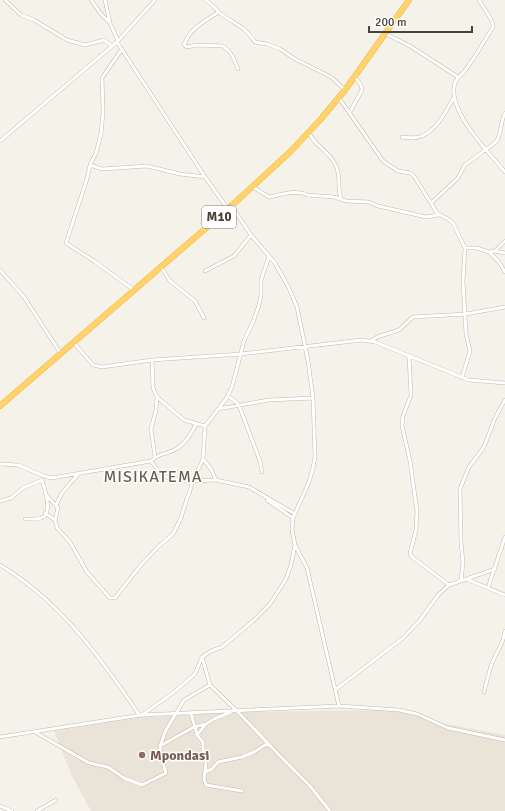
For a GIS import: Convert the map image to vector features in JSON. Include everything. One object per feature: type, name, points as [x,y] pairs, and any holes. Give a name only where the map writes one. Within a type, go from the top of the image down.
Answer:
[{"type":"highway","name":"M10","points":[[0,406],[228,209],[285,157],[339,98],[386,34],[407,1]]},
{"type":"street","points":[[5,0],[21,15],[34,20],[67,40],[85,45],[104,40],[112,46]]},
{"type":"street","points":[[91,0],[101,14],[110,23]]},
{"type":"street","points":[[105,0],[110,23],[122,49],[205,177],[228,209],[237,214],[251,235],[275,263],[283,276],[297,307],[306,347],[313,398],[314,463],[309,482],[293,518],[292,530],[295,545],[307,568],[339,706]]},
{"type":"street","points":[[0,141],[118,41],[155,0]]},
{"type":"street","points":[[205,0],[212,4],[219,12],[245,29],[255,42],[267,44],[280,49],[295,59],[331,77],[345,90]]},
{"type":"street","points":[[479,0],[492,21],[492,27],[466,71],[458,77],[454,84],[454,97],[464,122],[505,172]]},
{"type":"street","points":[[219,12],[197,26],[191,32],[184,46],[223,46],[233,57],[238,69]]},
{"type":"street","points":[[386,34],[410,46],[458,77]]},
{"type":"street","points":[[122,49],[102,78],[104,112],[101,134],[96,153],[90,165],[83,194],[66,243],[134,290]]},
{"type":"street","points":[[350,112],[362,90],[355,77]]},
{"type":"street","points":[[402,137],[415,138],[426,134],[435,126],[454,97]]},
{"type":"street","points":[[339,98],[383,161],[398,171],[410,173],[414,176],[439,215],[453,223],[465,248],[463,273],[466,334],[470,351],[462,378]]},
{"type":"street","points":[[431,203],[458,178],[465,165],[487,150],[498,140],[501,123],[505,112]]},
{"type":"street","points":[[308,132],[316,143],[331,157],[336,165],[338,187],[341,199]]},
{"type":"street","points":[[90,165],[102,169],[147,166],[180,174],[205,177]]},
{"type":"street","points":[[253,186],[269,197],[297,192],[311,196],[334,197],[346,201],[368,202],[378,206],[426,217],[439,215]]},
{"type":"street","points":[[205,271],[234,256],[251,235]]},
{"type":"street","points":[[495,251],[505,241]]},
{"type":"street","points":[[465,248],[477,248],[489,252],[499,262],[505,272]]},
{"type":"street","points":[[489,252],[495,251],[505,253]]},
{"type":"street","points":[[46,494],[56,505],[58,510],[55,520],[57,528],[70,542],[87,572],[110,598],[113,599],[158,547],[173,534],[180,520],[193,481],[203,459],[205,426],[228,396],[232,387],[244,341],[259,305],[261,296],[261,280],[269,256]]},
{"type":"street","points":[[161,267],[170,280],[192,297],[204,318]]},
{"type":"street","points":[[0,270],[24,297],[61,354]]},
{"type":"street","points":[[371,341],[379,336],[399,330],[412,317],[466,314],[505,307]]},
{"type":"street","points":[[74,343],[91,363],[97,367],[152,360],[241,354],[356,340],[371,341],[462,378],[480,382],[505,383]]},
{"type":"street","points":[[409,356],[412,395],[403,416],[402,426],[410,461],[417,511],[416,530],[410,553],[412,557],[449,585]]},
{"type":"street","points":[[152,360],[153,388],[157,397],[184,420],[205,426]]},
{"type":"street","points":[[228,396],[238,404],[260,461],[262,472]]},
{"type":"street","points":[[155,457],[151,429],[156,410],[157,397]]},
{"type":"street","points":[[218,409],[238,404],[313,398]]},
{"type":"street","points":[[461,580],[463,563],[460,542],[460,489],[469,467],[484,447],[495,418],[505,400]]},
{"type":"street","points":[[0,501],[11,498],[23,488],[43,478],[52,478],[151,462],[155,457],[176,449],[181,445],[189,437],[196,424]]},
{"type":"street","points":[[203,459],[211,469],[216,480]]},
{"type":"street","points":[[151,462],[160,473],[170,478],[193,481],[216,480],[249,487],[295,514]]},
{"type":"street","points":[[0,464],[18,465],[43,478]]},
{"type":"street","points":[[56,505],[62,492],[79,473]]},
{"type":"street","points":[[25,519],[41,518],[44,516],[48,505],[43,478]]},
{"type":"street","points":[[264,497],[270,503],[293,518]]},
{"type":"street","points":[[45,513],[55,520]]},
{"type":"street","points":[[488,588],[505,537]]},
{"type":"street","points":[[141,715],[174,692],[195,674],[202,657],[211,651],[222,647],[253,621],[270,604],[289,572],[295,545]]},
{"type":"street","points":[[0,565],[36,590],[81,635],[141,715]]},
{"type":"street","points":[[335,690],[403,638],[420,620],[439,594],[449,585],[495,569]]},
{"type":"street","points":[[466,579],[505,594]]},
{"type":"street","points":[[484,692],[491,666],[495,656],[502,646],[505,631]]},
{"type":"street","points":[[202,657],[210,685],[310,786],[330,811]]},
{"type":"street","points":[[35,732],[89,763],[108,767],[124,778],[140,785],[144,784],[166,773],[160,746],[166,730],[184,700],[210,685]]},
{"type":"street","points":[[0,737],[141,715],[339,706],[404,710],[417,714],[448,728],[505,740]]},
{"type":"street","points":[[160,746],[194,728],[206,724],[232,711]]},
{"type":"street","points":[[191,713],[196,735],[203,742],[203,752],[206,762],[204,779],[206,785],[242,792]]},
{"type":"street","points":[[196,735],[206,724]]},
{"type":"street","points":[[205,772],[212,769],[218,762],[242,758],[268,743]]},
{"type":"street","points":[[37,811],[56,800]]},
{"type":"street","points":[[0,806],[12,811]]},
{"type":"shaded area","points":[[404,710],[436,722],[505,735],[505,811],[91,811],[72,776],[54,731],[141,717],[220,712]]},
{"type":"place","name":"Mpondasi","points":[[142,755]]},
{"type":"district","name":"MISIKATEMA","points":[[153,477]]}]
